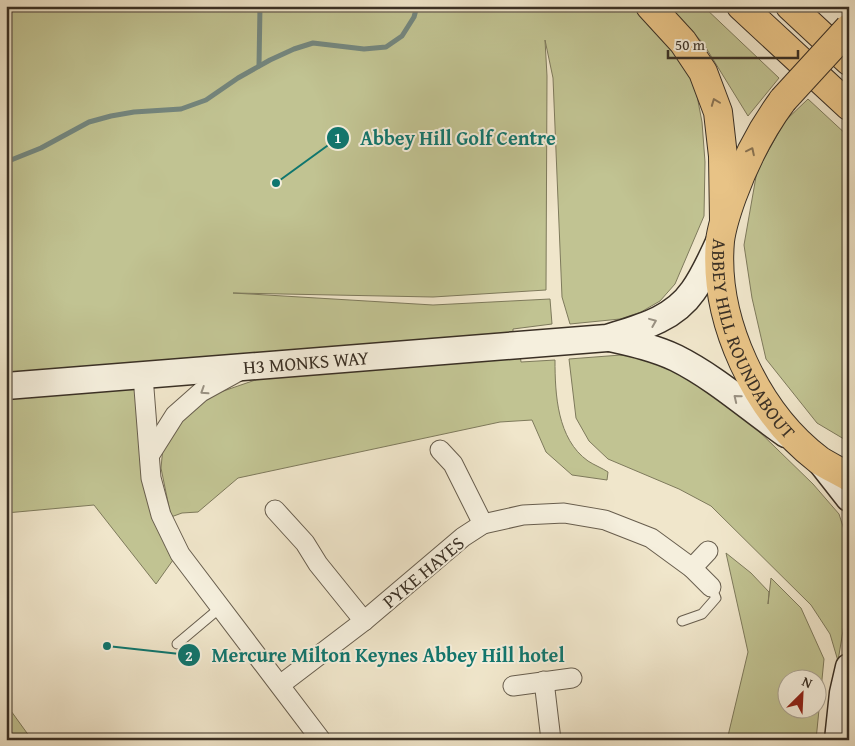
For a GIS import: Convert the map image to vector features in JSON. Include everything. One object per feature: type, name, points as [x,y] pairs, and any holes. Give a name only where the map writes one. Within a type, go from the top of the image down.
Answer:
[{"type":"main road","points":[[650,6],[683,42],[703,72],[718,112],[723,156],[722,230]]},
{"type":"main road","points":[[741,6],[849,106]]},
{"type":"main road","points":[[790,6],[849,61]]},
{"type":"main road","name":"ABBEY HILL ROUNDABOUT","points":[[849,28],[783,100],[765,124],[750,152],[722,230],[719,270],[724,303],[745,368],[775,416],[812,454],[849,477]]},
{"type":"street","name":"H3 MONKS WAY","points":[[6,386],[598,338],[660,320],[677,309],[693,291],[722,230]]},
{"type":"street","name":"H3 MONKS WAY","points":[[598,338],[648,347],[696,369],[726,389],[812,454],[849,498]]},
{"type":"street","points":[[150,453],[175,415],[201,392],[246,367]]},
{"type":"street","points":[[143,376],[151,478],[161,515],[180,554],[321,740]]},
{"type":"street","name":"PYKE HAYES","points":[[440,450],[453,464],[483,524]]},
{"type":"street","name":"PYKE HAYES","points":[[274,510],[305,542],[318,564],[364,621]]},
{"type":"street","name":"PYKE HAYES","points":[[280,685],[364,621],[463,537],[483,524],[523,515],[564,513],[605,520],[651,538],[692,568],[711,587]]},
{"type":"street","points":[[692,568],[708,551]]},
{"type":"street","points":[[838,740],[843,693],[849,667]]},
{"type":"street","points":[[513,686],[572,678]]},
{"type":"street","points":[[544,681],[551,740]]},
{"type":"lane","points":[[682,621],[702,614],[716,598],[711,587]]},
{"type":"lane","points":[[177,644],[221,607]]},
{"type":"green space","points":[[6,6],[635,6],[674,50],[694,80],[702,122],[705,162],[704,216],[675,284],[660,301],[641,312],[620,319],[570,324],[562,297],[553,78],[545,40],[547,76],[546,290],[433,297],[233,293],[433,305],[550,299],[552,324],[513,329],[513,335],[6,382]]},
{"type":"green space","points":[[668,6],[703,6],[779,78],[748,116],[703,43]]},
{"type":"green space","points":[[808,99],[849,137],[849,442],[817,423],[766,359],[752,298],[744,245],[757,171],[785,121]]},
{"type":"green space","points":[[520,354],[521,362],[555,360],[557,401],[564,428],[578,452],[588,461],[608,472],[607,480],[572,475],[546,452],[532,420],[500,422],[238,478],[198,512],[182,513],[171,517],[161,468],[163,447],[180,419],[206,397],[267,376]]},
{"type":"green space","points":[[634,354],[663,362],[742,415],[813,484],[839,514],[849,545],[849,594],[838,661],[830,634],[811,605],[711,506],[679,489],[608,459],[589,441],[576,418],[569,359]]},
{"type":"green space","points":[[143,376],[173,560],[156,584],[94,505],[6,513],[6,386]]},
{"type":"green space","points":[[726,553],[751,573],[769,592],[768,604],[771,578],[801,608],[824,659],[823,668],[778,668],[778,718],[818,718],[816,740],[727,740],[748,652]]},
{"type":"green space","points":[[6,704],[32,740],[6,740]]},
{"type":"waterway","points":[[259,66],[260,6]]},
{"type":"waterway","points":[[6,162],[41,148],[89,122],[134,112],[181,109],[206,100],[238,78],[270,60],[313,43],[364,49],[386,47],[402,36],[414,17],[417,6]]},
{"type":"place","name":"Abbey Hill Golf Centre","points":[[276,183]]},
{"type":"place","name":"Mercure Milton Keynes Abbey Hill hotel","points":[[107,646]]}]
